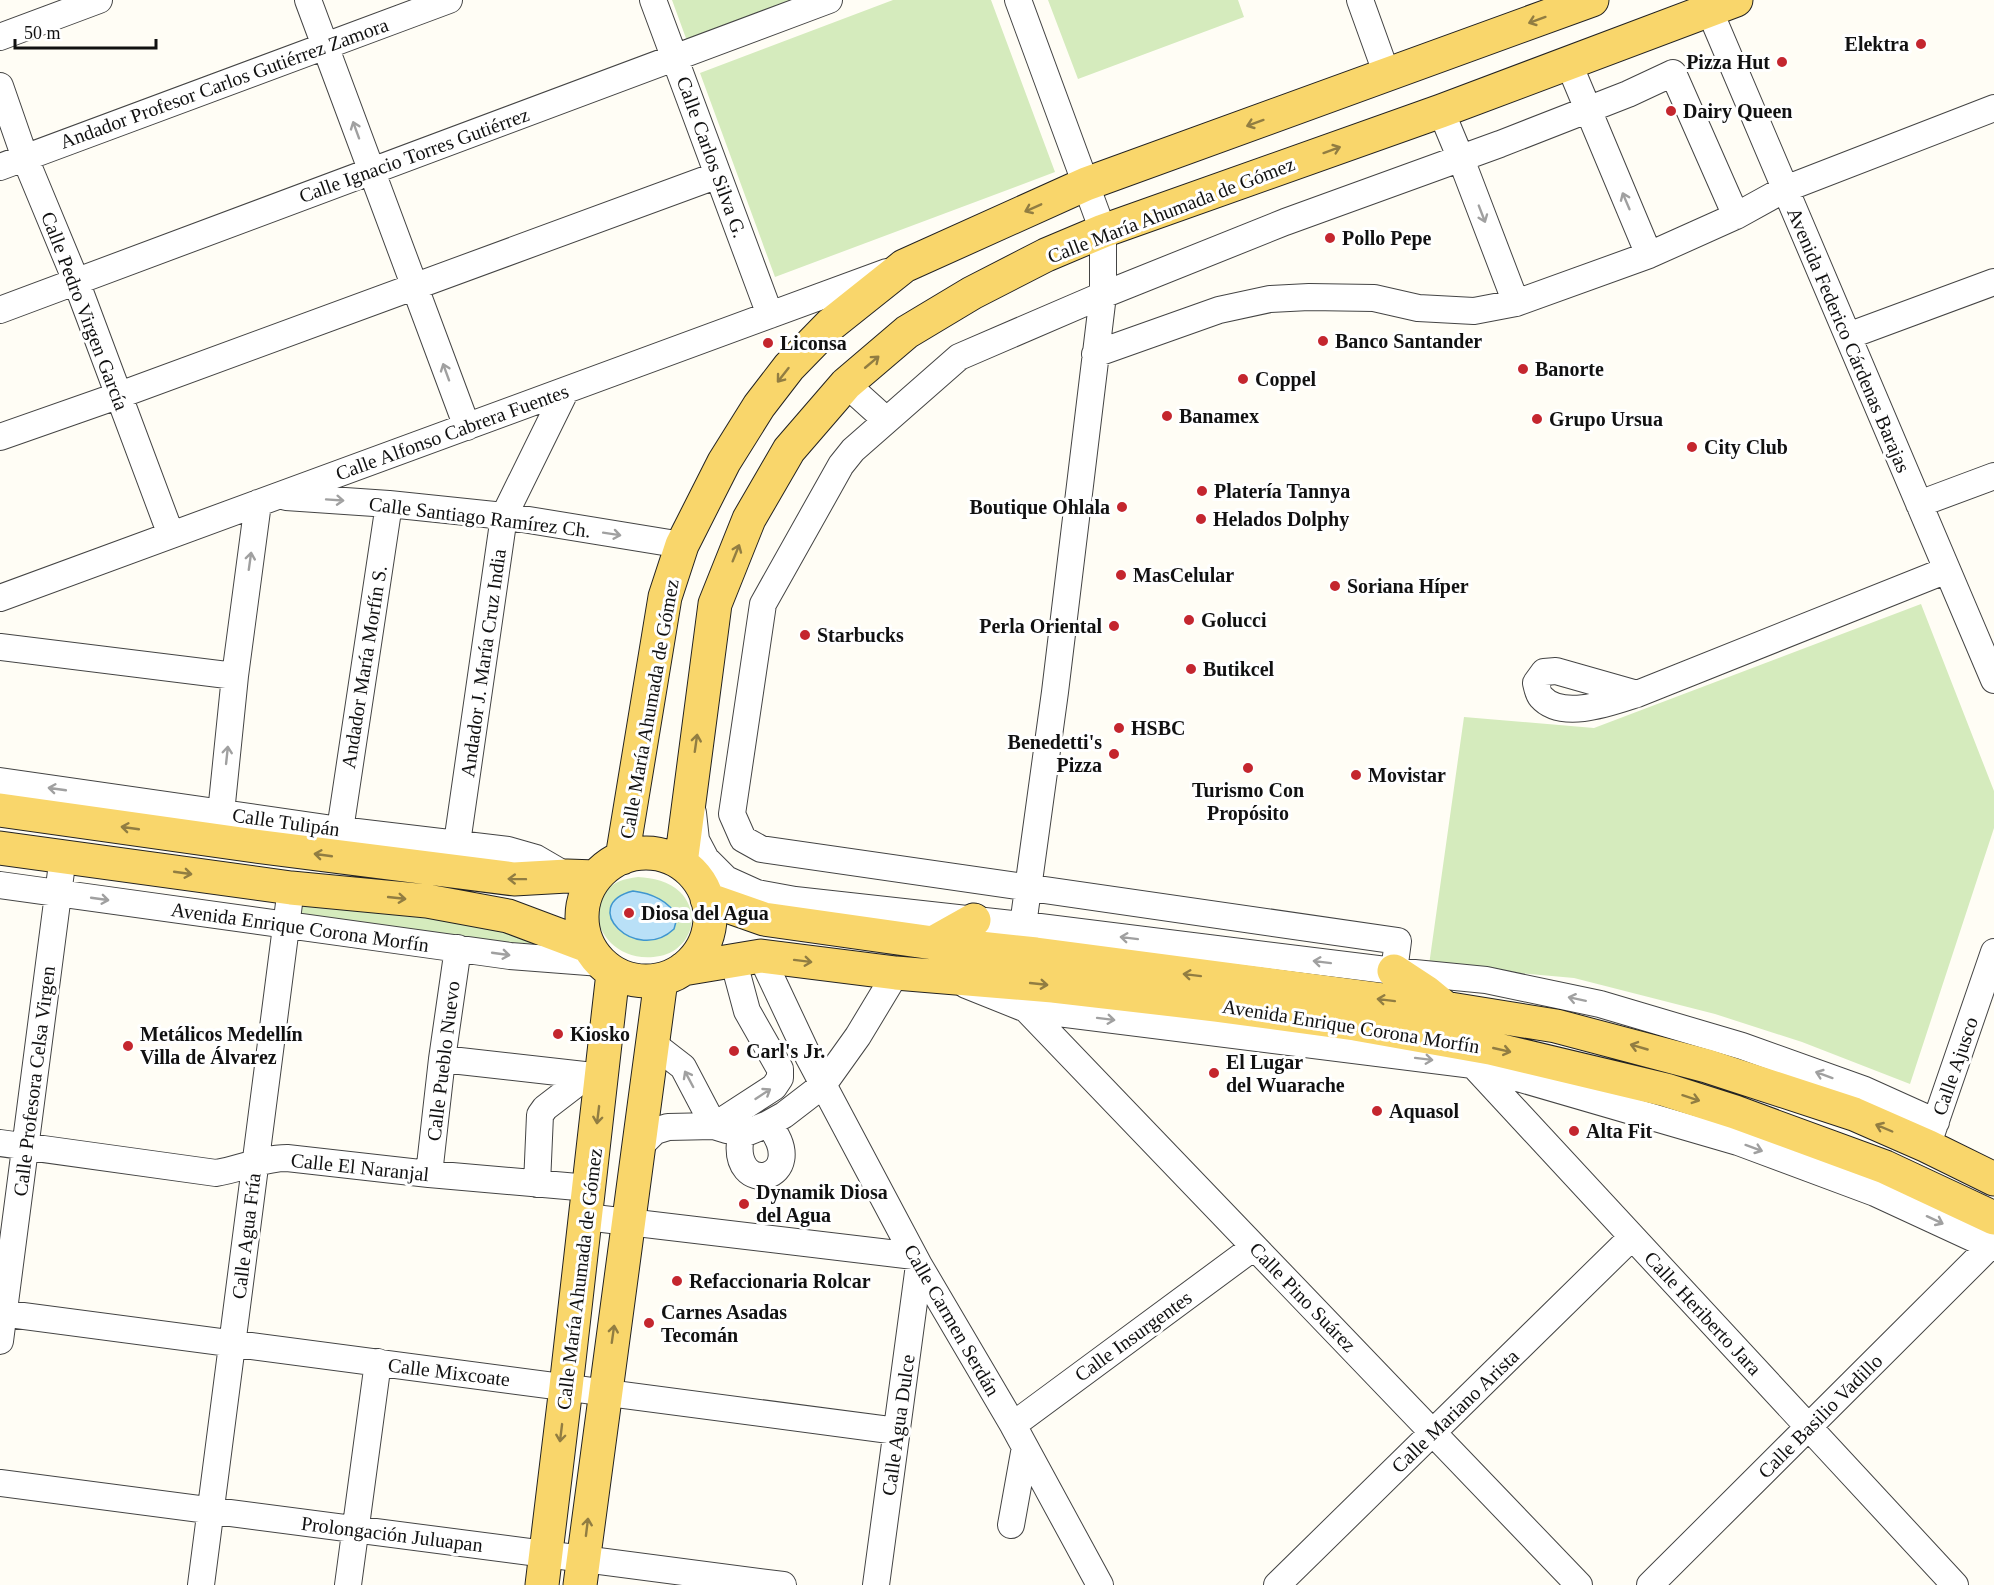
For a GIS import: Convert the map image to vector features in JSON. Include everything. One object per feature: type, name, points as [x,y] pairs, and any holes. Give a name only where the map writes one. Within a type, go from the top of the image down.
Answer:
[{"type":"main road","name":"Calle María Ahumada de Gómez","points":[[622,858],[665,597],[682,545],[724,462],[759,406],[789,367],[830,325],[904,266],[1086,184],[1592,0]]},
{"type":"main road","name":"Calle María Ahumada de Gómez","points":[[681,863],[715,604],[749,519],[789,450],[846,384],[907,332],[972,292],[1046,255],[1103,231],[1569,64],[1717,4]]},
{"type":"main road","points":[[0,810],[514,879],[582,877],[622,858],[642,853],[662,855],[681,863],[697,879],[707,899],[710,919],[706,938],[697,956],[672,975]]},
{"type":"main road","name":"Avenida Enrique Corona Morfín","points":[[0,848],[291,888],[427,901],[508,916],[601,961],[636,981],[645,982],[747,958],[1053,986],[1216,1005],[1355,1024],[1490,1048],[1666,1090],[1885,1167],[1993,1237]]},
{"type":"main road","points":[[582,877],[587,893],[582,911],[583,929],[601,961]]},
{"type":"main road","name":"Avenida Enrique Corona Morfín","points":[[707,899],[764,919],[933,943],[1036,954],[1444,1008],[1556,1026],[1696,1063],[1854,1114],[1931,1134],[1994,1179]]},
{"type":"main road","points":[[933,943],[974,920]]},
{"type":"main road","name":"Calle María Ahumada de Gómez","points":[[544,1570],[588,1202],[601,961]]},
{"type":"main road","points":[[1394,971],[1426,992],[1444,1008]]},
{"type":"main road","name":"Calle María Ahumada de Gómez","points":[[581,1572],[652,1042],[672,975]]},
{"type":"street","points":[[0,37],[99,0]]},
{"type":"street","points":[[308,0],[466,427]]},
{"type":"street","name":"Andador Profesor Carlos Gutiérrez Zamora","points":[[0,167],[449,0]]},
{"type":"street","name":"Calle Carlos Silva G.","points":[[653,0],[770,315]]},
{"type":"street","name":"Calle Ignacio Torres Gutiérrez","points":[[0,310],[829,0]]},
{"type":"street","points":[[1018,0],[1103,231],[1103,295],[1030,887],[1023,925]]},
{"type":"street","points":[[1360,0],[1387,75]]},
{"type":"street","name":"Avenida Federico Cárdenas Barajas","points":[[1717,4],[1785,189],[1992,672]]},
{"type":"street","points":[[1569,64],[1649,255]]},
{"type":"street","points":[[1394,971],[1398,940],[760,849],[743,839],[732,814],[763,604],[841,465],[853,450],[959,357],[1103,295],[1285,222],[1461,159],[1587,110],[1673,73],[1736,216]]},
{"type":"street","name":"Calle Pedro Virgen García","points":[[0,86],[25,158],[76,282],[171,535]]},
{"type":"street","points":[[1095,354],[1219,310],[1270,299],[1374,298],[1418,308],[1474,311],[1516,303],[1649,255],[1736,216],[1785,189],[1994,108]]},
{"type":"street","points":[[1441,111],[1516,303]]},
{"type":"street","points":[[0,437],[718,174]]},
{"type":"street","name":"Calle Alfonso Cabrera Fuentes","points":[[0,598],[904,266]]},
{"type":"street","points":[[1848,336],[1994,282]]},
{"type":"street","points":[[846,384],[886,420]]},
{"type":"street","name":"Andador J. María Cruz India","points":[[457,843],[504,516],[566,390]]},
{"type":"street","points":[[1919,504],[1994,476]]},
{"type":"street","points":[[221,813],[235,676],[267,500]]},
{"type":"street","name":"Calle Santiago Ramírez Ch.","points":[[267,500],[388,504],[504,516],[682,545]]},
{"type":"street","name":"Andador María Morfín S.","points":[[340,830],[388,504]]},
{"type":"street","points":[[1637,694],[1947,570]]},
{"type":"street","points":[[0,647],[235,676]]},
{"type":"street","points":[[692,776],[696,840],[706,859],[726,879],[757,893],[795,900],[1486,980],[1600,1004],[1742,1046],[1865,1090],[1931,1134]]},
{"type":"street","name":"Calle Tulipán","points":[[0,781],[340,830],[508,850],[536,858],[582,877]]},
{"type":"street","name":"Calle Profesora Celsa Virgen","points":[[0,1341],[63,856]]},
{"type":"street","name":"Avenida Enrique Corona Morfín","points":[[0,885],[510,956],[601,961]]},
{"type":"street","name":"Calle Agua Fría","points":[[201,1585],[291,888]]},
{"type":"street","points":[[764,919],[795,900]]},
{"type":"street","name":"Calle Pueblo Nuevo","points":[[429,1174],[458,948]]},
{"type":"street","name":"Calle Ajusco","points":[[1931,1134],[1994,952]]},
{"type":"street","points":[[714,1126],[774,1087],[780,1078],[780,1070],[747,1011],[747,958]]},
{"type":"street","name":"Calle Carmen Serdán","points":[[747,958],[788,1015],[917,1260],[1019,1436],[1100,1585]]},
{"type":"street","points":[[639,1147],[656,1131],[668,1127],[714,1126],[741,1135],[784,1115],[823,1085],[858,1036],[896,973]]},
{"type":"street","points":[[949,978],[1026,1009],[1473,1065],[1738,1142],[1993,1237]]},
{"type":"street","name":"Calle Pino Suárez","points":[[1026,1009],[1579,1585]]},
{"type":"street","points":[[758,1030],[767,1018],[788,1015]]},
{"type":"street","name":"Calle Heriberto Jara","points":[[1451,1041],[1955,1585]]},
{"type":"street","points":[[652,1042],[682,1067],[714,1126]]},
{"type":"street","points":[[442,1059],[595,1076]]},
{"type":"street","points":[[537,1184],[540,1115],[545,1108],[595,1076]]},
{"type":"street","points":[[741,1135],[739,1151],[743,1167],[755,1175],[770,1174],[776,1170],[783,1157],[779,1137],[768,1124]]},
{"type":"street","name":"Calle El Naranjal","points":[[0,1143],[216,1173],[287,1158],[537,1184],[588,1202],[629,1221],[917,1260]]},
{"type":"street","name":"Calle Mariano Arista","points":[[1277,1585],[1632,1236]]},
{"type":"street","name":"Calle Basilio Vadillo","points":[[1650,1585],[1809,1427],[1993,1237]]},
{"type":"street","name":"Calle Insurgentes","points":[[1019,1436],[1254,1247]]},
{"type":"street","name":"Calle Agua Dulce","points":[[876,1585],[917,1260]]},
{"type":"street","name":"Calle Mixcoate","points":[[2,1313],[897,1431]]},
{"type":"street","points":[[348,1585],[378,1362]]},
{"type":"street","points":[[1011,1525],[1019,1436]]},
{"type":"street","name":"Prolongación Juluapan","points":[[0,1483],[356,1529],[544,1570],[783,1585]]},
{"type":"green space","points":[[672,0],[796,0],[687,41]]},
{"type":"green space","points":[[893,0],[991,0],[1055,172],[775,277],[700,73]]},
{"type":"green space","points":[[1048,0],[1238,0],[1244,17],[1078,79]]},
{"type":"green space","points":[[1921,604],[1994,791],[1994,828],[1910,1084],[1802,1042],[1715,1014],[1574,978],[1429,965],[1464,717],[1594,728]]},
{"type":"green space","points":[[638,877],[649,878],[666,883],[680,892],[687,901],[692,921],[686,939],[679,947],[660,956],[638,957],[620,950],[607,939],[599,924],[597,908],[603,894],[616,883]],"holes":[[[642,892],[667,904],[658,938],[642,939]]]},
{"type":"green space","points":[[299,897],[420,911],[536,940],[541,945],[540,953],[296,915]]},
{"type":"water","points":[[633,891],[653,896],[670,907],[677,918],[674,929],[659,938],[644,940],[618,929],[611,919],[610,908],[617,898]]},
{"type":"place","name":"Elektra","points":[[1921,44]]},
{"type":"place","name":"Pizza Hut","points":[[1782,62]]},
{"type":"place","name":"Dairy Queen","points":[[1671,111]]},
{"type":"place","name":"Pollo Pepe","points":[[1330,238]]},
{"type":"place","name":"Banco Santander","points":[[1323,341]]},
{"type":"place","name":"Liconsa","points":[[768,343]]},
{"type":"place","name":"Banorte","points":[[1523,369]]},
{"type":"place","name":"Coppel","points":[[1243,379]]},
{"type":"place","name":"Banamex","points":[[1167,416]]},
{"type":"place","name":"Grupo Ursua","points":[[1537,419]]},
{"type":"place","name":"City Club","points":[[1692,447]]},
{"type":"place","name":"Platería Tannya","points":[[1202,491]]},
{"type":"place","name":"Boutique Ohlala","points":[[1122,507]]},
{"type":"place","name":"Helados Dolphy","points":[[1201,519]]},
{"type":"place","name":"MasCelular","points":[[1121,575]]},
{"type":"place","name":"Soriana Híper","points":[[1335,586]]},
{"type":"place","name":"Golucci","points":[[1189,620]]},
{"type":"place","name":"Perla Oriental","points":[[1114,626]]},
{"type":"place","name":"Starbucks","points":[[805,635]]},
{"type":"place","name":"Butikcel","points":[[1191,669]]},
{"type":"place","name":"HSBC","points":[[1119,728]]},
{"type":"place","name":"Benedetti's Pizza","points":[[1114,754]]},
{"type":"place","name":"Turismo Con Propósito","points":[[1248,768]]},
{"type":"place","name":"Movistar","points":[[1356,775]]},
{"type":"place","name":"Diosa del Agua","points":[[629,913]]},
{"type":"place","name":"Kiosko","points":[[558,1034]]},
{"type":"place","name":"Metálicos Medellín Villa de Álvarez","points":[[128,1046]]},
{"type":"place","name":"Carl's Jr.","points":[[734,1051]]},
{"type":"place","name":"El Lugar del Wuarache","points":[[1214,1073]]},
{"type":"place","name":"Aquasol","points":[[1377,1111]]},
{"type":"place","name":"Alta Fit","points":[[1574,1131]]},
{"type":"place","name":"Dynamik Diosa del Agua","points":[[744,1204]]},
{"type":"place","name":"Refaccionaria Rolcar","points":[[677,1281]]},
{"type":"place","name":"Carnes Asadas Tecomán","points":[[649,1323]]}]
